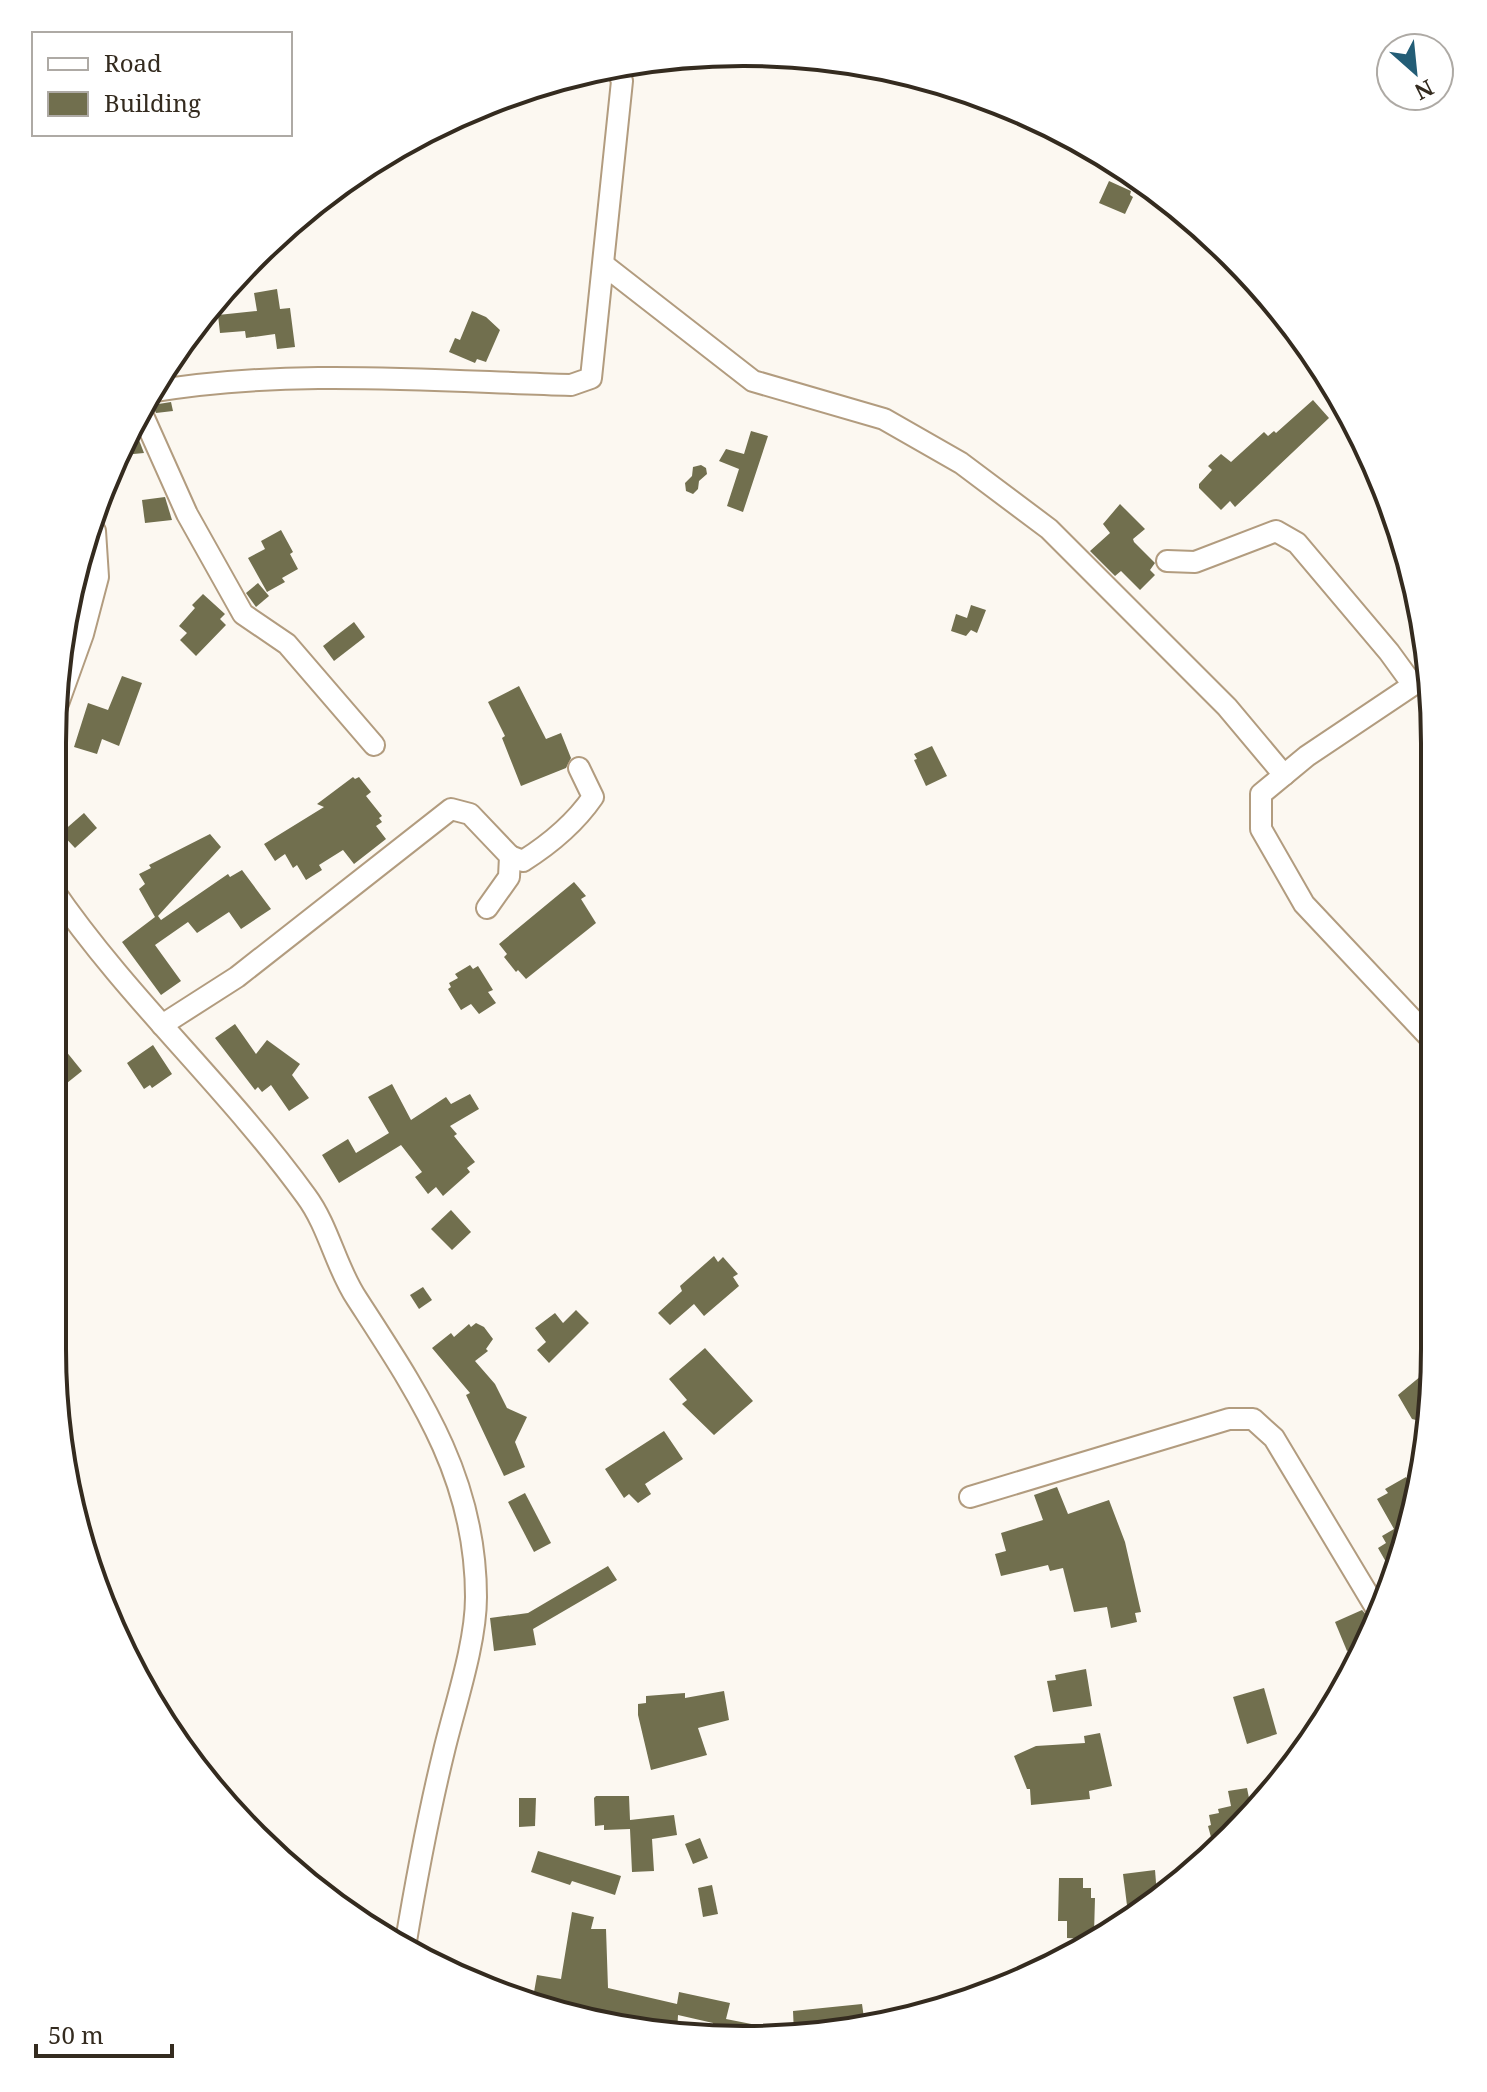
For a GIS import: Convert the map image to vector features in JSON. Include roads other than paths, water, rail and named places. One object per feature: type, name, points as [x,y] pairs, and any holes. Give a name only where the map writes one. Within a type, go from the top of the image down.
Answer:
[{"type":"street","points":[[167,389],[323,377],[571,385],[591,378],[620,77]]},
{"type":"street","points":[[604,265],[753,381],[884,419],[961,463],[1049,529],[1227,707],[1284,775]]},
{"type":"street","points":[[147,424],[187,514],[243,614],[287,644],[374,745]]},
{"type":"street","points":[[1167,561],[1195,562],[1276,531],[1297,543],[1413,685],[1307,756],[1261,794],[1261,829],[1304,904],[1421,1028]]},
{"type":"street","points":[[70,669],[98,577],[96,546]]},
{"type":"street","points":[[162,1025],[237,977],[451,809],[470,814],[510,856],[523,861],[540,851],[580,816],[593,797],[579,768]]},
{"type":"street","points":[[487,908],[509,877],[510,856]]},
{"type":"street","points":[[66,908],[308,1199],[354,1296],[414,1385],[438,1430],[461,1495],[473,1542],[476,1600],[467,1657],[424,1832],[407,1936]]},
{"type":"street","points":[[970,1497],[1229,1419],[1253,1419],[1274,1438],[1372,1601]]}]
